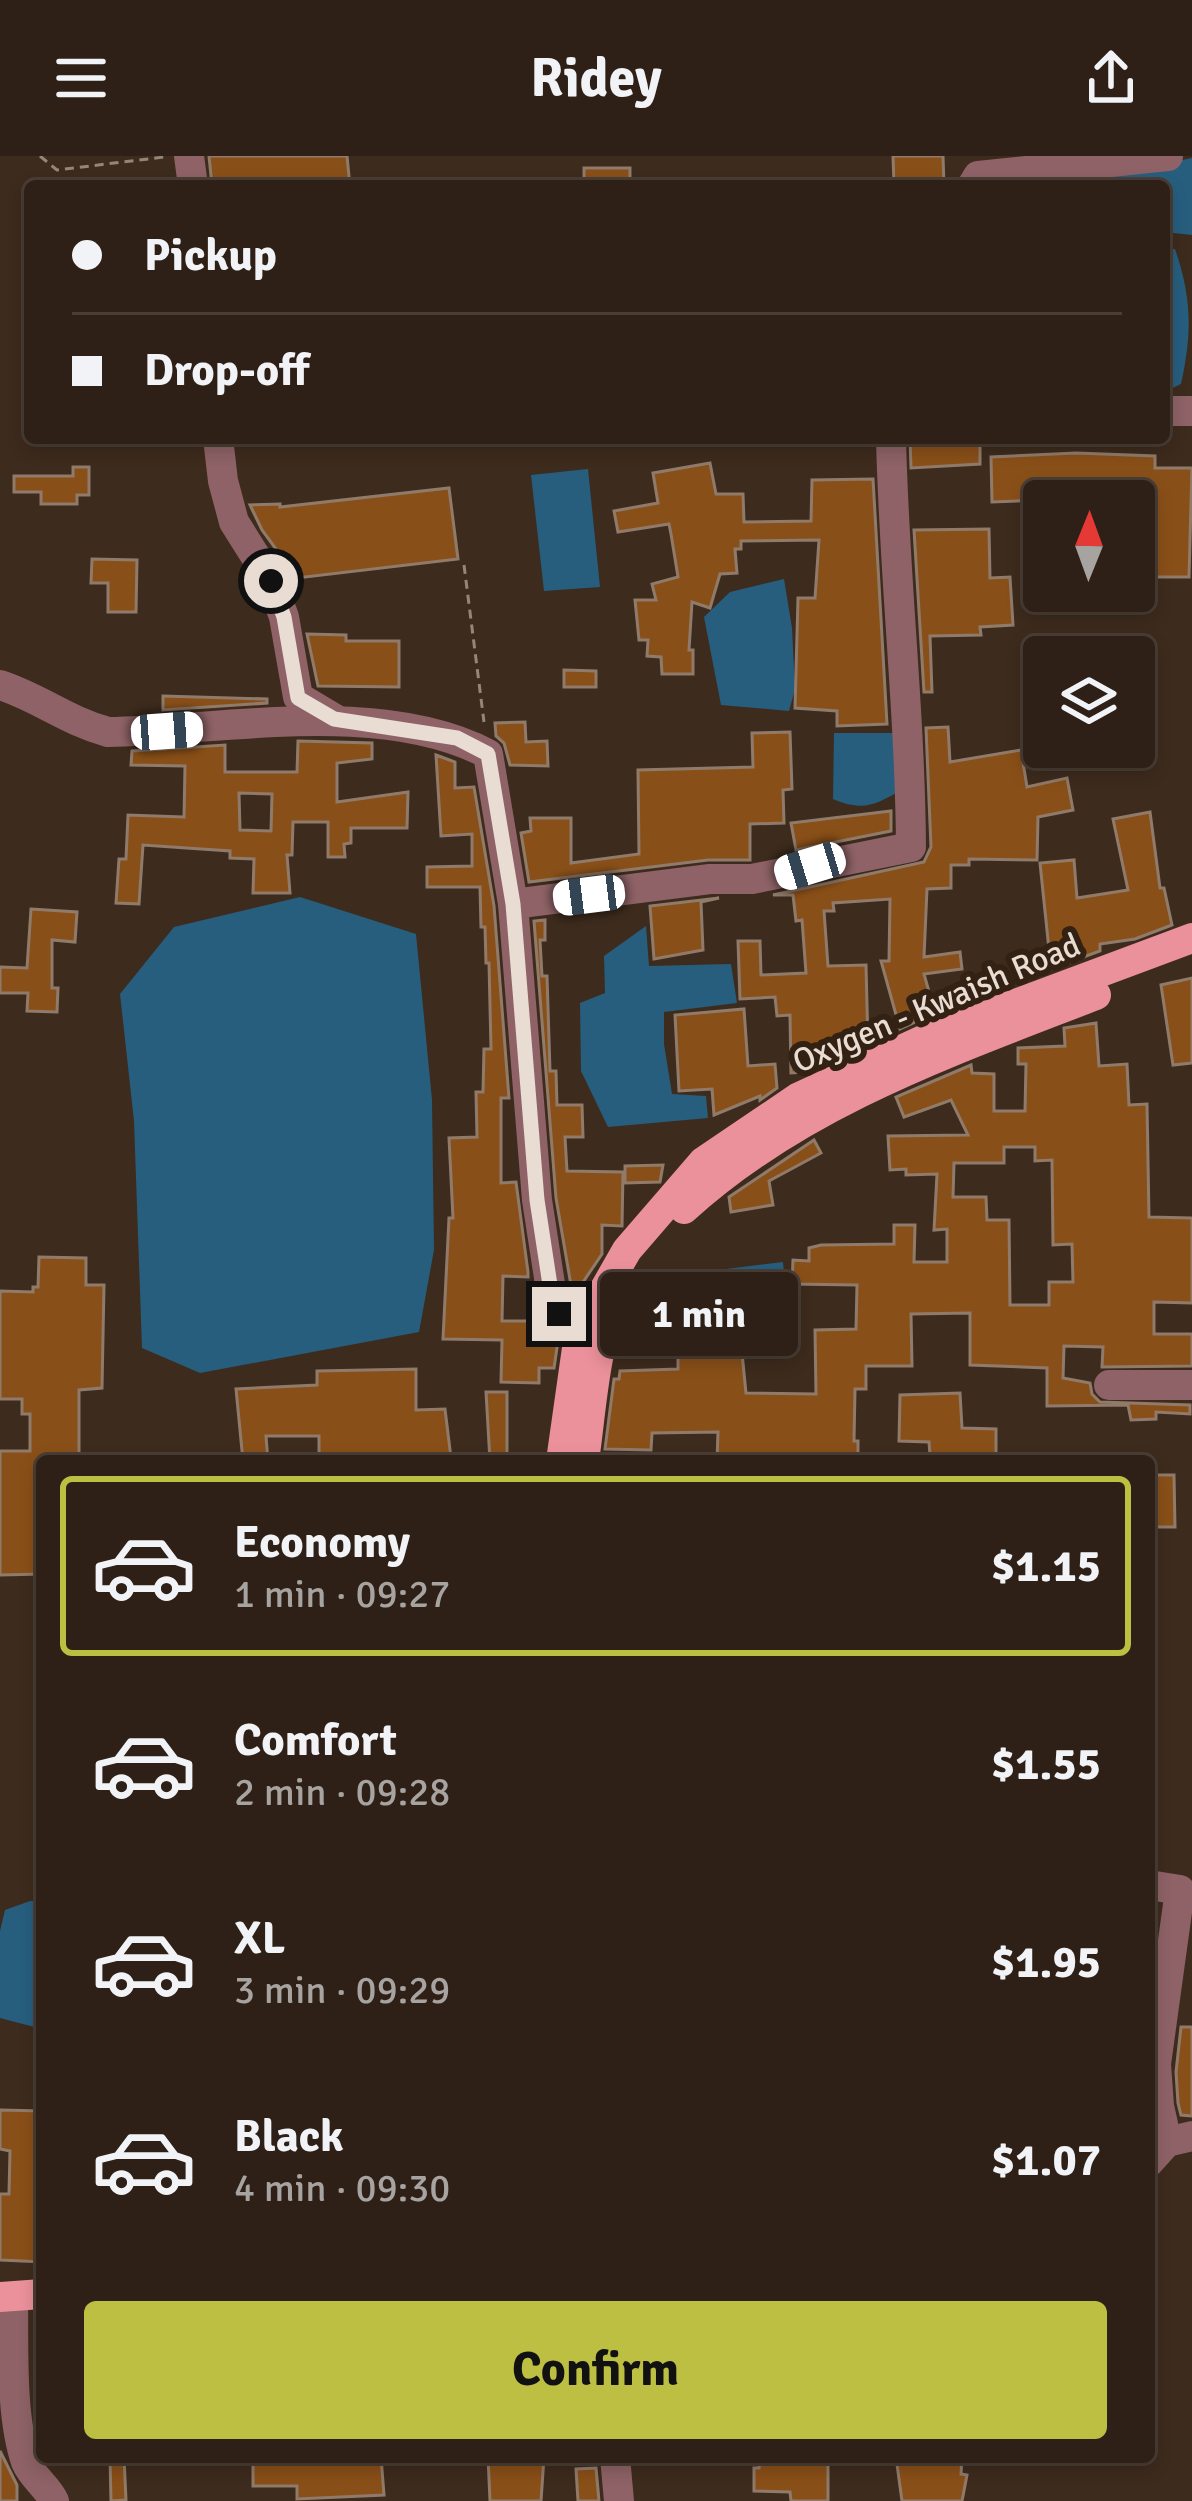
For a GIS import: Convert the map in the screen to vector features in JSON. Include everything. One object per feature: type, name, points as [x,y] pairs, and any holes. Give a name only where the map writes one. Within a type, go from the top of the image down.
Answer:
[{"type":"main road","name":"Oxygen - Kwaish Road","points":[[562,1455],[580,1334],[627,1250],[703,1162],[800,1097],[940,1032],[1192,938]]},
{"type":"main road","name":"Oxygen - Kwaish Road","points":[[585,1455],[609,1312],[628,1273],[666,1226],[729,1167],[811,1117],[936,1057],[1192,960]]},
{"type":"street","points":[[970,173],[1168,156]]},
{"type":"street","points":[[219,444],[234,522],[271,581],[284,617],[298,698],[334,719]]},
{"type":"street","points":[[513,904],[710,879],[752,879],[911,847],[909,728],[891,444]]},
{"type":"street","points":[[0,685],[26,693],[72,722],[108,732],[334,719],[457,738],[488,754],[513,904],[540,1220],[552,1298],[559,1314],[580,1334]]},
{"type":"street","points":[[1109,1385],[1192,1385]]},
{"type":"street","points":[[1169,2147],[1159,2107],[1156,2064],[1174,1890]]},
{"type":"street","points":[[14,2292],[14,2372],[21,2440],[27,2464],[54,2501]]},
{"type":"street","points":[[616,2463],[619,2501]]},
{"type":"path","points":[[40,156],[57,170],[172,156]]},
{"type":"path","points":[[464,565],[488,754]]},
{"type":"water","points":[[1192,158],[1192,235],[1170,233],[1170,180],[1075,180],[1081,173]]},
{"type":"water","points":[[1170,249],[1175,249],[1185,284],[1188,332],[1181,384],[1170,389]]},
{"type":"water","points":[[588,469],[600,587],[544,591],[531,475]]},
{"type":"water","points":[[784,579],[795,689],[789,711],[721,705],[704,617],[730,592]]},
{"type":"water","points":[[834,733],[902,733],[903,789],[869,805],[833,799]]},
{"type":"water","points":[[300,897],[416,934],[432,1100],[434,1250],[419,1332],[200,1373],[142,1348],[134,1121],[120,994],[174,927]]},
{"type":"water","points":[[646,926],[649,966],[731,964],[737,1003],[664,1012],[672,1094],[706,1096],[708,1118],[608,1127],[581,1071],[580,1003],[605,993],[604,956]]},
{"type":"water","points":[[783,1262],[788,1317],[721,1332],[653,1329],[677,1275]]},
{"type":"water","points":[[36,1901],[36,2027],[0,2018],[0,1931],[5,1910]]},
{"type":"building","points":[[209,156],[347,156],[349,180],[211,180]]},
{"type":"building","points":[[893,156],[943,156],[944,180],[894,180]]},
{"type":"building","points":[[584,168],[630,168],[630,180],[584,180]]},
{"type":"building","points":[[910,444],[980,444],[980,464],[911,468]]},
{"type":"building","points":[[1155,456],[1155,468],[1192,468],[1189,577],[1155,577],[1155,480],[1023,480],[1023,501],[992,502],[991,457]]},
{"type":"building","points":[[710,463],[716,494],[743,494],[744,522],[811,521],[812,480],[873,479],[887,724],[837,726],[837,711],[795,708],[798,598],[815,598],[819,540],[741,541],[741,549],[735,549],[737,573],[720,574],[710,608],[692,602],[689,650],[693,650],[693,674],[662,674],[661,657],[647,656],[648,640],[639,640],[635,600],[656,600],[652,584],[678,577],[669,524],[618,532],[614,511],[658,503],[653,473]]},
{"type":"building","points":[[73,467],[89,467],[89,495],[77,495],[77,504],[41,504],[41,492],[14,492],[14,476],[73,476]]},
{"type":"building","points":[[449,488],[458,559],[297,578],[250,505],[280,507]]},
{"type":"building","points":[[989,529],[990,578],[1010,577],[1013,625],[980,627],[981,635],[930,636],[932,692],[924,692],[914,530]]},
{"type":"building","points":[[92,559],[137,560],[136,612],[108,612],[108,583],[91,583]]},
{"type":"building","points":[[307,634],[346,635],[346,641],[399,641],[399,687],[318,686]]},
{"type":"building","points":[[564,670],[596,671],[596,687],[564,687]]},
{"type":"building","points":[[163,696],[267,699],[267,703],[163,710]]},
{"type":"building","points":[[525,722],[526,742],[547,741],[548,766],[510,765],[495,723]]},
{"type":"building","points":[[948,727],[950,762],[1021,750],[1027,787],[1067,778],[1073,810],[1038,817],[1037,860],[969,859],[969,865],[951,865],[951,888],[927,889],[924,957],[960,952],[962,969],[924,974],[935,1013],[900,1029],[881,961],[889,961],[890,899],[833,903],[834,911],[824,911],[828,966],[866,965],[868,1044],[845,1050],[844,1055],[824,1056],[824,1064],[806,1072],[791,1073],[790,1015],[777,1016],[775,997],[740,999],[738,941],[760,941],[761,975],[806,973],[802,920],[796,921],[793,895],[773,895],[924,862],[931,847],[926,728]]},
{"type":"building","points":[[790,732],[792,789],[783,790],[784,823],[750,824],[750,860],[708,860],[529,882],[521,833],[531,831],[530,818],[571,818],[571,863],[639,854],[638,770],[753,767],[752,733]]},
{"type":"building","points":[[298,741],[372,743],[372,759],[337,763],[337,802],[408,792],[407,828],[351,828],[351,843],[344,844],[345,857],[328,857],[328,822],[293,822],[292,855],[287,855],[290,893],[253,893],[254,859],[230,858],[230,851],[143,845],[139,904],[116,903],[119,859],[126,859],[128,815],[184,817],[185,766],[131,765],[132,751],[225,745],[225,772],[297,772]],"holes":[[[239,793],[272,794],[271,831],[240,830]]]},
{"type":"building","points":[[436,755],[455,762],[455,788],[474,787],[494,906],[509,1098],[501,1098],[501,1183],[516,1182],[528,1272],[528,1277],[503,1276],[502,1321],[541,1321],[550,1332],[547,1335],[558,1341],[554,1368],[539,1368],[539,1383],[501,1382],[502,1340],[443,1339],[449,1218],[453,1218],[449,1138],[477,1137],[476,1092],[483,1092],[484,1049],[491,1049],[489,963],[485,927],[481,927],[480,887],[427,887],[427,867],[472,866],[472,834],[441,836]]},
{"type":"building","points":[[891,811],[891,831],[796,850],[791,823]]},
{"type":"building","points":[[1150,812],[1160,888],[1164,888],[1172,925],[1135,939],[1100,944],[1100,951],[1051,969],[1040,863],[1074,860],[1077,898],[1128,890],[1113,819]]},
{"type":"building","points":[[719,898],[701,902],[703,950],[654,959],[650,906]]},
{"type":"building","points":[[31,909],[77,912],[75,942],[52,940],[57,1012],[27,1011],[28,993],[0,993],[0,967],[27,968]]},
{"type":"building","points":[[545,920],[545,940],[540,940],[542,976],[547,976],[550,1071],[556,1071],[557,1105],[582,1105],[583,1137],[565,1137],[567,1171],[623,1172],[622,1226],[602,1225],[602,1254],[573,1297],[556,1198],[534,921]]},
{"type":"building","points":[[1192,978],[1192,1063],[1173,1065],[1161,985]]},
{"type":"building","points":[[744,1009],[748,1066],[775,1064],[777,1088],[760,1100],[760,1096],[714,1115],[712,1089],[679,1091],[675,1015]]},
{"type":"building","points":[[1096,1023],[1099,1066],[1127,1064],[1129,1105],[1147,1104],[1149,1217],[1192,1218],[1192,1303],[1154,1302],[1154,1334],[1192,1334],[1192,1366],[1102,1367],[1103,1347],[1064,1346],[1063,1378],[1090,1383],[1100,1402],[1190,1405],[1190,1414],[1156,1412],[1156,1419],[1131,1420],[1128,1405],[1047,1406],[1047,1368],[970,1365],[970,1313],[911,1314],[912,1366],[866,1366],[866,1389],[855,1389],[858,1455],[717,1455],[718,1432],[652,1433],[651,1450],[605,1449],[614,1379],[619,1379],[620,1371],[678,1369],[678,1351],[711,1351],[711,1346],[741,1343],[746,1393],[816,1394],[815,1330],[856,1329],[857,1285],[792,1284],[793,1260],[809,1261],[809,1248],[821,1245],[894,1244],[894,1225],[915,1225],[914,1262],[947,1262],[947,1229],[934,1230],[937,1174],[906,1175],[906,1169],[890,1170],[888,1136],[968,1135],[951,1100],[904,1117],[896,1097],[971,1065],[972,1073],[994,1074],[994,1111],[1025,1111],[1026,1064],[1018,1064],[1018,1048],[1065,1046],[1064,1028]],"holes":[[[1004,1147],[1035,1147],[1035,1161],[1052,1160],[1053,1245],[1072,1244],[1073,1282],[1049,1282],[1049,1305],[1010,1305],[1009,1220],[987,1220],[986,1197],[953,1197],[954,1163],[1004,1163]]]},
{"type":"building","points":[[814,1140],[821,1153],[769,1181],[773,1205],[731,1212],[729,1197]]},
{"type":"building","points":[[663,1165],[660,1182],[625,1183],[625,1166]]},
{"type":"building","points":[[39,1257],[86,1258],[86,1285],[104,1285],[102,1388],[79,1390],[79,1455],[36,1455],[36,1574],[0,1575],[0,1451],[30,1451],[30,1414],[22,1414],[22,1399],[0,1399],[0,1291],[33,1292],[38,1287]]},
{"type":"building","points":[[416,1369],[416,1410],[445,1409],[451,1455],[319,1455],[319,1436],[266,1436],[268,1455],[242,1455],[236,1389],[317,1385],[317,1371]]},
{"type":"building","points":[[486,1392],[507,1392],[507,1455],[490,1455]]},
{"type":"building","points":[[960,1393],[962,1428],[996,1429],[996,1455],[930,1455],[929,1442],[899,1441],[900,1395]]},
{"type":"building","points":[[1155,1475],[1174,1475],[1175,1527],[1156,1527]]},
{"type":"building","points":[[1181,2027],[1192,2027],[1192,2116],[1181,2115],[1178,2103]]},
{"type":"building","points":[[0,2110],[36,2111],[36,2262],[0,2260],[0,2194],[9,2194],[10,2151],[0,2149]]},
{"type":"building","points":[[0,2451],[17,2485],[17,2501],[0,2501]]},
{"type":"building","points":[[110,2463],[124,2463],[126,2500],[111,2501]]},
{"type":"building","points":[[253,2463],[381,2463],[384,2495],[297,2499],[297,2486],[253,2486]]},
{"type":"building","points":[[488,2463],[544,2463],[541,2501],[490,2501]]},
{"type":"building","points":[[759,2463],[828,2463],[828,2501],[791,2501],[790,2492],[754,2491],[754,2468]]},
{"type":"building","points":[[897,2463],[962,2463],[961,2474],[967,2475],[962,2501],[902,2501]]},
{"type":"building","points":[[596,2468],[599,2501],[578,2501],[576,2469]]},
{"type":"route","points":[[271,581],[284,617],[298,698],[334,719],[457,738],[488,754],[513,904],[537,1200],[552,1298],[559,1314]]}]
